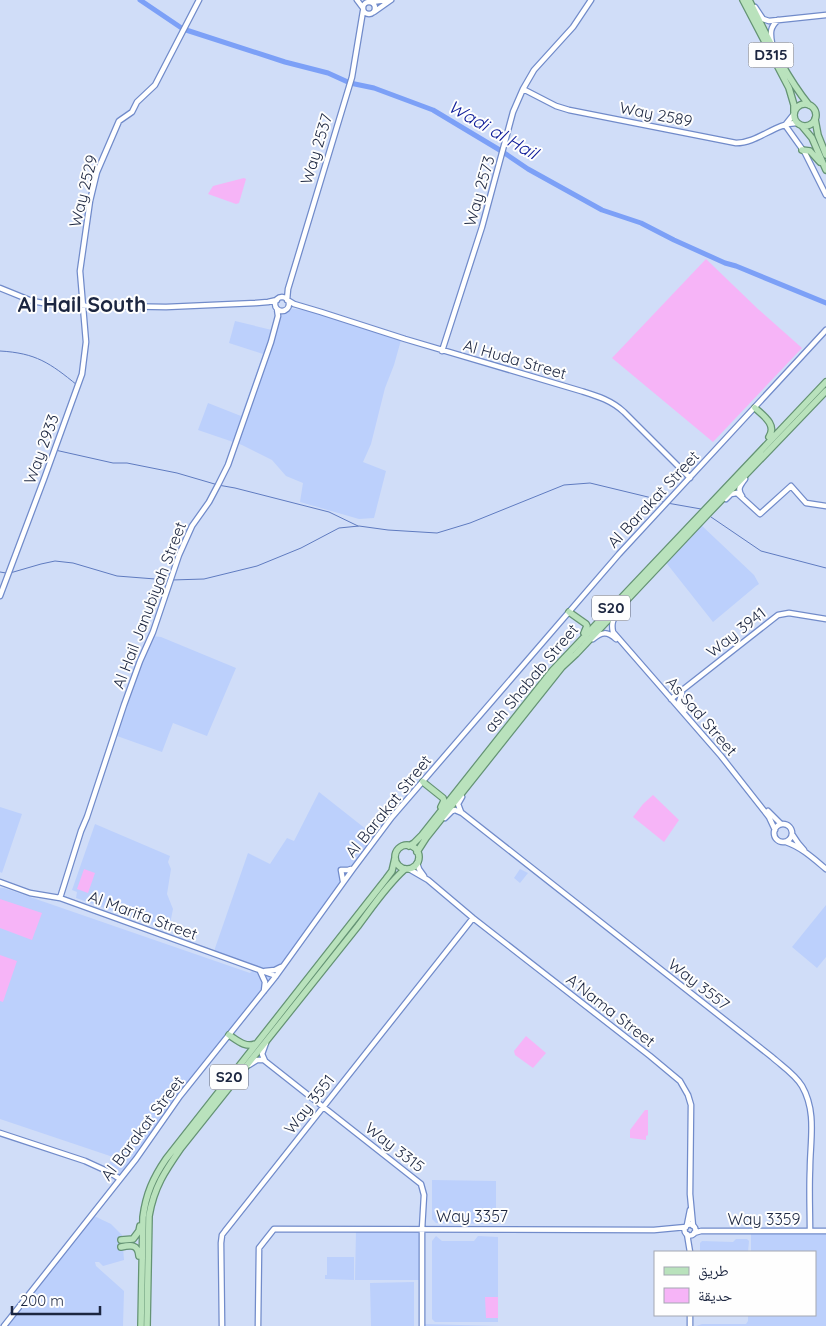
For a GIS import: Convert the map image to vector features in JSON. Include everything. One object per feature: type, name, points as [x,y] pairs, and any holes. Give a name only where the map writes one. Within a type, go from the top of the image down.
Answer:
[{"type":"main road","name":"D315","points":[[743,0],[788,88],[794,105],[795,120],[812,138],[826,172]]},
{"type":"main road","name":"D315","points":[[750,0],[773,47],[800,93],[815,112],[818,136],[826,155]]},
{"type":"main road","points":[[794,113],[799,105],[809,105]]},
{"type":"main road","points":[[799,124],[808,125],[815,119]]},
{"type":"main road","points":[[802,150],[819,161],[826,172]]},
{"type":"main road","points":[[769,421],[776,424],[785,421],[826,382]]},
{"type":"main road","name":"ash Shabab Street","points":[[417,852],[430,829],[468,777],[552,671],[826,382]]},
{"type":"main road","name":"ash Shabab Street","points":[[409,846],[430,829],[562,668],[826,391]]},
{"type":"main road","points":[[723,490],[771,436],[773,427],[755,408]]},
{"type":"main road","points":[[580,619],[592,622],[608,611]]},
{"type":"main road","points":[[569,612],[587,626],[576,645]]},
{"type":"main road","points":[[437,793],[444,797],[448,796],[468,777]]},
{"type":"main road","points":[[423,782],[443,798],[444,801],[430,829]]},
{"type":"main road","name":"S20","points":[[141,1326],[143,1217],[145,1200],[158,1170],[392,871],[396,852],[404,846],[409,846]]},
{"type":"main road","points":[[409,846],[417,852],[417,863]]},
{"type":"main road","points":[[395,858],[400,866],[407,869]]},
{"type":"main road","name":"S20","points":[[148,1324],[149,1216],[157,1187],[163,1174],[181,1148],[380,895],[398,874],[414,867],[417,863]]},
{"type":"main road","points":[[230,1034],[249,1046],[255,1044]]},
{"type":"main road","points":[[244,1044],[247,1048],[247,1054]]},
{"type":"main road","points":[[142,1281],[138,1249],[121,1243],[134,1237],[139,1231],[143,1217]]},
{"type":"street","name":"Way 2529","points":[[82,306],[80,271],[90,201],[97,172],[119,121],[132,112],[137,102],[154,85],[199,0]]},
{"type":"street","points":[[358,0],[368,14],[373,13]]},
{"type":"street","points":[[363,9],[365,3],[370,1],[386,0]]},
{"type":"street","points":[[361,29],[373,13],[391,0]]},
{"type":"street","name":"Way 2573","points":[[442,351],[482,227],[513,112],[534,70],[573,28],[591,0]]},
{"type":"street","points":[[750,0],[760,15],[769,21],[826,15]]},
{"type":"street","points":[[370,1],[375,8],[373,13]]},
{"type":"street","name":"Way 2537","points":[[288,300],[287,293],[352,77],[363,9]]},
{"type":"street","points":[[773,47],[770,32],[778,19]]},
{"type":"street","name":"Way 2589","points":[[523,89],[568,110],[736,143],[751,140],[785,125],[799,124]]},
{"type":"street","name":"Way 2589","points":[[785,125],[794,113]]},
{"type":"street","points":[[785,125],[802,150]]},
{"type":"street","points":[[809,154],[826,196]]},
{"type":"street","name":"Way 2537","points":[[278,299],[285,292],[292,276]]},
{"type":"street","points":[[0,288],[42,303],[54,305],[166,307],[268,302],[284,297],[288,300],[289,306],[286,310],[281,311],[268,304],[256,303]]},
{"type":"street","points":[[277,308],[275,304],[278,299]]},
{"type":"street","name":"Al Huda Street","points":[[288,300],[294,304],[442,351],[608,400],[624,412],[690,478]]},
{"type":"street","name":"Way 2933","points":[[0,596],[82,374],[86,342],[82,306]]},
{"type":"street","name":"Al Hail Janubiyah Street","points":[[60,898],[124,705],[153,632],[179,555],[192,526],[209,502],[228,465],[275,327],[278,316],[277,308]]},
{"type":"street","name":"Al Huda Street","points":[[286,310],[308,308]]},
{"type":"street","name":"Al Hail Janubiyah Street","points":[[275,327],[279,318],[286,310]]},
{"type":"street","name":"Al Barakat Street","points":[[4,1326],[136,1159],[180,1096],[264,992],[376,837],[619,554],[826,330]]},
{"type":"street","points":[[744,499],[739,487],[760,459]]},
{"type":"street","points":[[706,516],[732,494],[737,493],[760,514],[791,486],[806,503],[826,506]]},
{"type":"street","points":[[625,647],[613,632],[612,626],[618,613],[636,591]]},
{"type":"street","name":"Way 3941","points":[[671,699],[778,615],[789,613],[826,619]]},
{"type":"street","points":[[576,654],[600,634],[604,633],[614,637],[625,647]]},
{"type":"street","name":"As Sad Street","points":[[625,647],[695,726],[753,796],[769,817],[775,830]]},
{"type":"street","points":[[685,689],[679,702],[695,726]]},
{"type":"street","points":[[462,813],[458,804],[476,775]]},
{"type":"street","name":"As Sad Street","points":[[753,796],[781,824]]},
{"type":"street","points":[[430,829],[452,811],[458,810],[462,813]]},
{"type":"street","name":"Way 3557","points":[[462,813],[799,1080],[812,1112],[810,1231]]},
{"type":"street","points":[[810,856],[785,824],[781,824],[775,830],[777,838],[795,846],[826,869]]},
{"type":"street","points":[[784,842],[792,834]]},
{"type":"street","name":"A'Nama Street","points":[[417,863],[420,872],[428,880],[473,918],[650,1056],[684,1086],[691,1105],[690,1204],[686,1226]]},
{"type":"street","points":[[343,882],[343,875],[340,870],[352,868]]},
{"type":"street","name":"A'Nama Street","points":[[407,869],[428,880]]},
{"type":"street","name":"Al Marifa Street","points":[[0,882],[30,893],[60,898],[276,976]]},
{"type":"street","name":"Way 3551","points":[[222,1326],[222,1235],[473,918]]},
{"type":"street","points":[[264,992],[265,982],[260,971],[275,970],[286,963]]},
{"type":"street","points":[[265,1061],[262,1054],[268,1039]]},
{"type":"street","points":[[244,1069],[257,1060],[265,1061]]},
{"type":"street","name":"Way 3315","points":[[265,1061],[423,1186],[422,1326]]},
{"type":"street","points":[[0,1133],[90,1163],[120,1179]]},
{"type":"street","name":"A'Nama Street","points":[[690,1204],[694,1226]]},
{"type":"street","points":[[690,1251],[684,1230],[686,1226],[690,1225],[694,1226],[695,1230],[690,1251]]},
{"type":"street","name":"Way 3357","points":[[258,1326],[259,1248],[274,1228],[669,1229],[686,1226]]},
{"type":"street","name":"Way 3359","points":[[694,1226],[701,1231]]},
{"type":"street","name":"Way 3357","points":[[669,1229],[686,1234]]},
{"type":"street","name":"Way 3359","points":[[694,1234],[701,1231],[826,1232]]},
{"type":"street","points":[[686,1234],[694,1234]]},
{"type":"shaded area","points":[[292,309],[308,310],[401,340],[385,388],[371,444],[363,462],[386,471],[374,518],[359,519],[300,502],[303,483],[286,476],[272,460],[242,445],[198,430],[208,403],[241,416],[263,354],[229,343],[235,321],[276,331],[280,318]]},
{"type":"shaded area","points":[[699,523],[754,575],[759,584],[713,622],[664,560]]},
{"type":"shaded area","points":[[153,636],[161,637],[236,668],[207,736],[173,723],[162,752],[117,736],[142,661]]},
{"type":"shaded area","points":[[319,792],[376,837],[264,992],[120,1179],[106,1169],[113,1157],[0,1119],[0,888],[250,973],[254,969],[213,954],[248,853],[270,864],[287,838],[294,841]]},
{"type":"shaded area","points":[[0,807],[22,814],[2,873],[0,872]]},
{"type":"shaded area","points":[[95,824],[170,856],[168,862],[171,869],[167,894],[173,909],[170,924],[167,923],[166,928],[76,898],[77,892],[72,890]]},
{"type":"shaded area","points":[[520,869],[528,873],[520,883],[514,878]]},
{"type":"shaded area","points":[[826,905],[826,957],[817,968],[792,947]]},
{"type":"shaded area","points":[[432,1180],[496,1181],[496,1222],[493,1224],[436,1223],[432,1219]]},
{"type":"shaded area","points":[[92,1215],[111,1224],[122,1235],[124,1260],[103,1266],[99,1262],[95,1262],[96,1266],[124,1291],[123,1326],[4,1326]]},
{"type":"shaded area","points":[[356,1231],[419,1232],[422,1234],[421,1280],[355,1280]]},
{"type":"shaded area","points":[[751,1231],[826,1231],[826,1326],[696,1326],[702,1324],[746,1324],[748,1316],[816,1316],[816,1251],[751,1251]]},
{"type":"shaded area","points":[[436,1236],[442,1241],[474,1241],[478,1236],[498,1237],[498,1322],[435,1322],[432,1319],[432,1241]]},
{"type":"shaded area","points":[[736,1239],[747,1239],[749,1241],[748,1251],[700,1251],[700,1243],[702,1241],[733,1242]]},
{"type":"shaded area","points":[[327,1257],[354,1257],[354,1280],[325,1279],[325,1275],[327,1275]]},
{"type":"shaded area","points":[[414,1282],[414,1326],[371,1326],[370,1283]]},
{"type":"shaded area","points":[[423,1324],[497,1326],[422,1326]]},
{"type":"green space","points":[[246,179],[239,203],[236,204],[208,194],[213,186]]},
{"type":"green space","points":[[706,259],[802,348],[713,442],[612,358]]},
{"type":"green space","points":[[653,795],[679,820],[664,842],[633,817]]},
{"type":"green space","points":[[84,869],[95,873],[88,893],[77,889]]},
{"type":"green space","points":[[0,899],[42,913],[32,940],[0,928]]},
{"type":"green space","points":[[0,955],[17,961],[3,1002],[0,1001]]},
{"type":"green space","points":[[526,1036],[546,1053],[533,1068],[515,1055],[514,1051]]},
{"type":"green space","points":[[645,1110],[648,1110],[648,1135],[646,1140],[630,1138],[630,1130]]},
{"type":"green space","points":[[485,1297],[498,1297],[498,1318],[486,1318]]},
{"type":"waterway","name":"Wadi al Hail","points":[[140,0],[183,29],[285,62],[328,73],[350,83],[374,88],[433,110],[528,169],[602,210],[641,223],[725,263],[826,303]]},
{"type":"waterway","points":[[0,351],[23,354],[42,360],[77,385]]},
{"type":"waterway","points":[[55,450],[113,463],[127,463],[177,473],[329,512],[358,526]]},
{"type":"waterway","points":[[172,580],[204,579],[257,566],[301,548],[339,528],[359,526],[437,533],[470,523],[564,485],[590,483],[663,502]]},
{"type":"waterway","points":[[667,503],[701,509]]},
{"type":"waterway","points":[[711,517],[761,551],[826,568]]},
{"type":"waterway","points":[[10,573],[55,561],[73,563],[117,576],[168,580]]},
{"type":"waterway","points":[[0,572],[6,573]]},
{"type":"district","name":"Al Hail South","points":[[82,305]]}]
